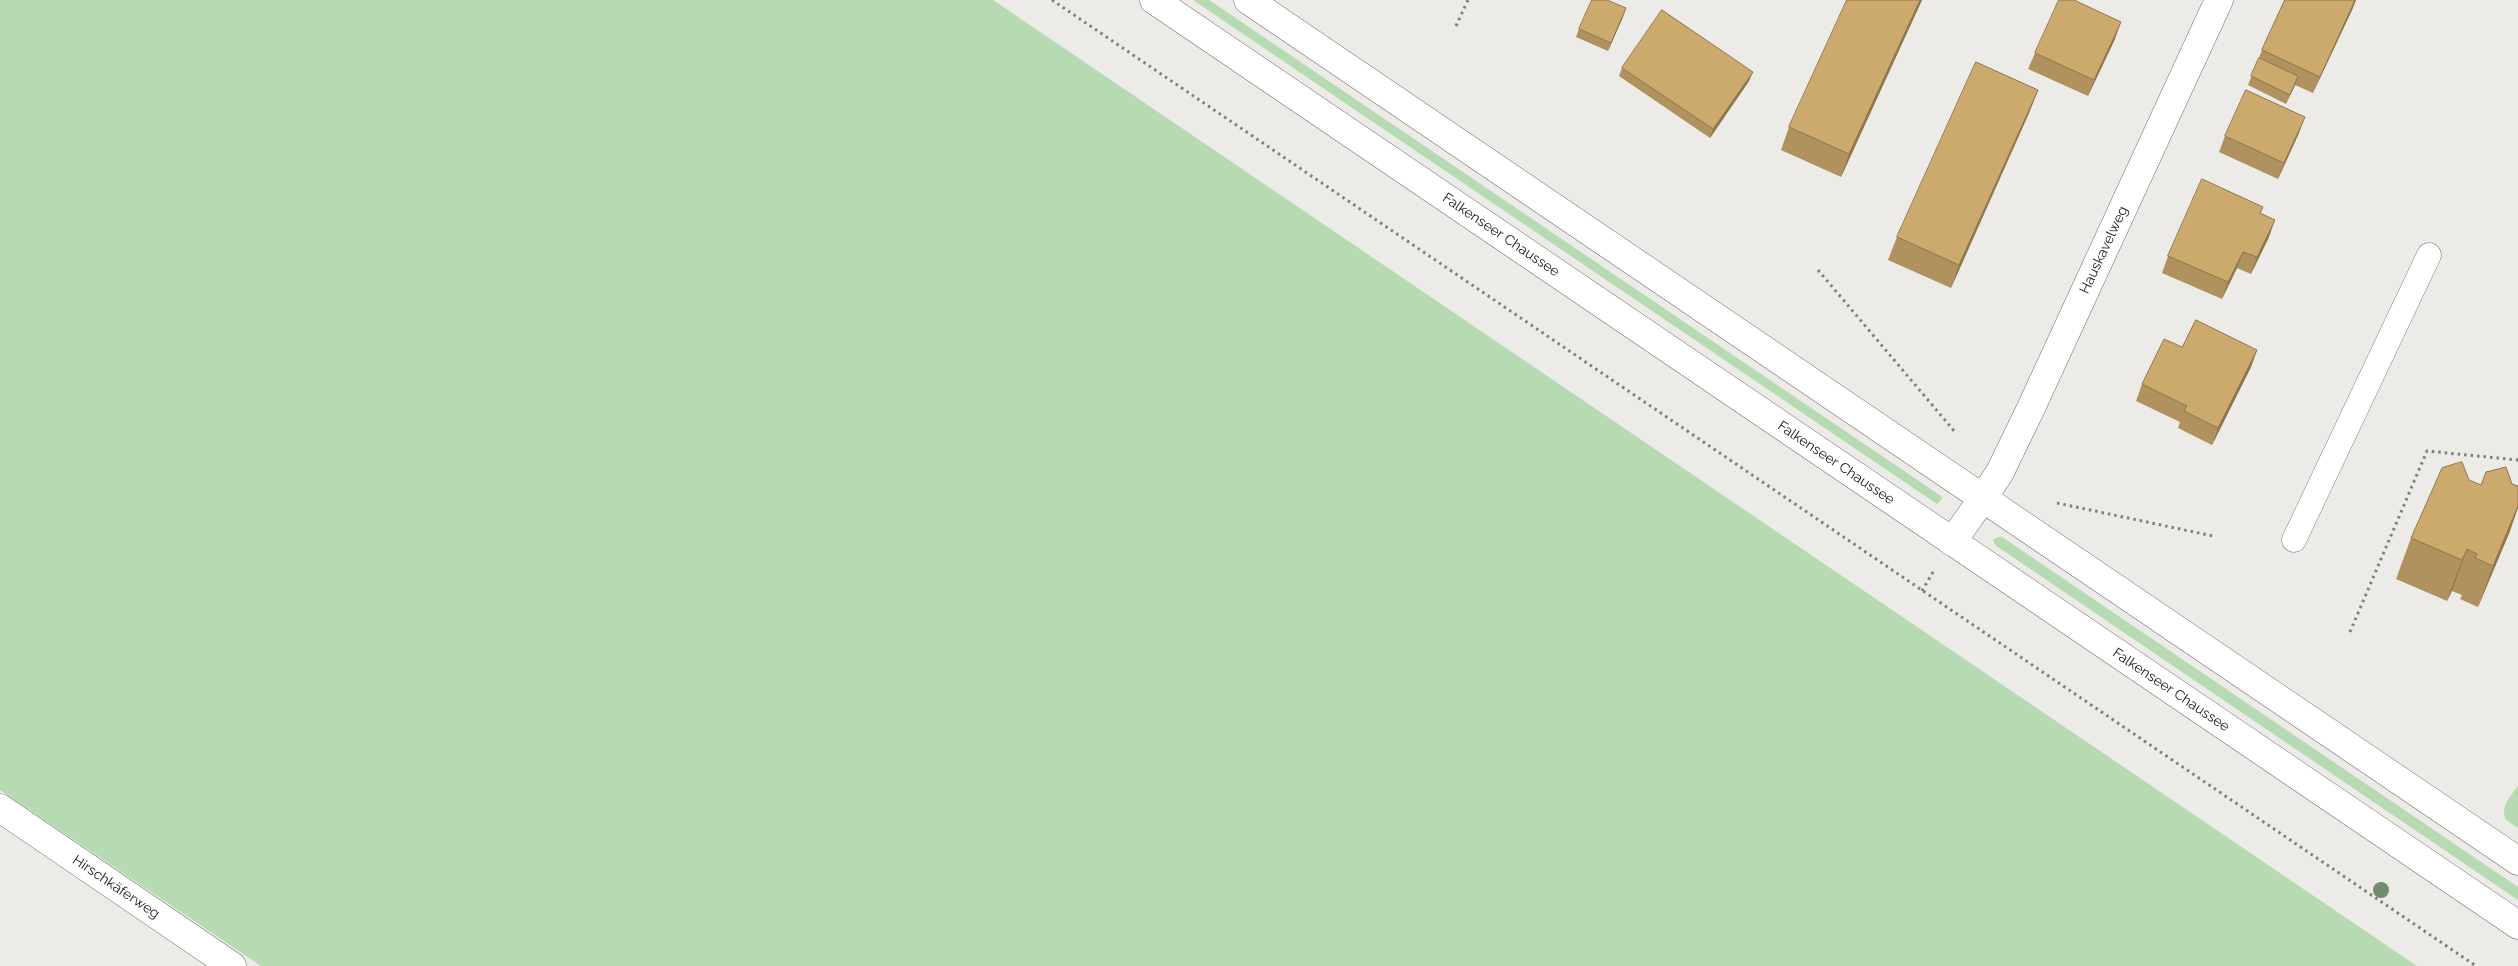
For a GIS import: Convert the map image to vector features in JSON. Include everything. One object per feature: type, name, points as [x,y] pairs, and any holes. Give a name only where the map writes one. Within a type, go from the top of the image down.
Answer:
[{"type":"main road","name":"Falkenseer Chaussee","points":[[1154,0],[2518,925]]},
{"type":"main road","points":[[1248,0],[2518,861]]},
{"type":"main road","name":"Hauskavelweg","points":[[1952,542],[2000,472],[2220,0]]},
{"type":"main road","name":"Hirschkäferweg","points":[[0,808],[232,966]]},
{"type":"lane","points":[[2294,540],[2429,255]]},
{"type":"path","points":[[1052,0],[2476,966]]},
{"type":"path","points":[[1456,26],[1468,0]]},
{"type":"path","points":[[1818,270],[1957,435]]},
{"type":"path","points":[[2350,632],[2427,451],[2518,460]]},
{"type":"path","points":[[2049,499],[2213,536]]},
{"type":"green space","points":[[0,0],[993,0],[2417,966],[261,966],[0,790]]},
{"type":"green space","points":[[1193,0],[1209,0],[1941,496],[1942,499],[1937,504]]},
{"type":"green space","points":[[2002,537],[2518,887],[2518,900],[1995,545],[1993,540]]},
{"type":"green space","points":[[2518,786],[2518,828],[2506,820],[2504,810],[2509,798]]},
{"type":"building","points":[[1592,0],[1607,0],[1626,8],[1611,43],[1579,29]]},
{"type":"building","points":[[1847,0],[1920,0],[1849,154],[1789,127]]},
{"type":"building","points":[[2059,0],[2074,0],[2121,22],[2094,80],[2035,53]]},
{"type":"building","points":[[2285,0],[2355,0],[2320,77],[2262,50]]},
{"type":"building","points":[[1662,10],[1753,72],[1713,129],[1622,68]]},
{"type":"building","points":[[2259,58],[2298,76],[2290,95],[2251,76]]},
{"type":"building","points":[[1976,62],[2038,90],[1959,265],[1897,237]]},
{"type":"building","points":[[2246,90],[2305,117],[2284,163],[2225,136]]},
{"type":"building","points":[[2202,179],[2263,207],[2260,213],[2275,220],[2257,257],[2243,252],[2228,282],[2168,256]]},
{"type":"building","points":[[2196,320],[2257,350],[2218,428],[2184,411],[2187,406],[2142,384],[2164,339],[2182,347]]},
{"type":"building","points":[[2462,462],[2469,480],[2481,485],[2486,472],[2506,467],[2512,484],[2518,486],[2518,506],[2493,566],[2475,558],[2477,554],[2467,549],[2462,560],[2411,538],[2442,468]]}]
